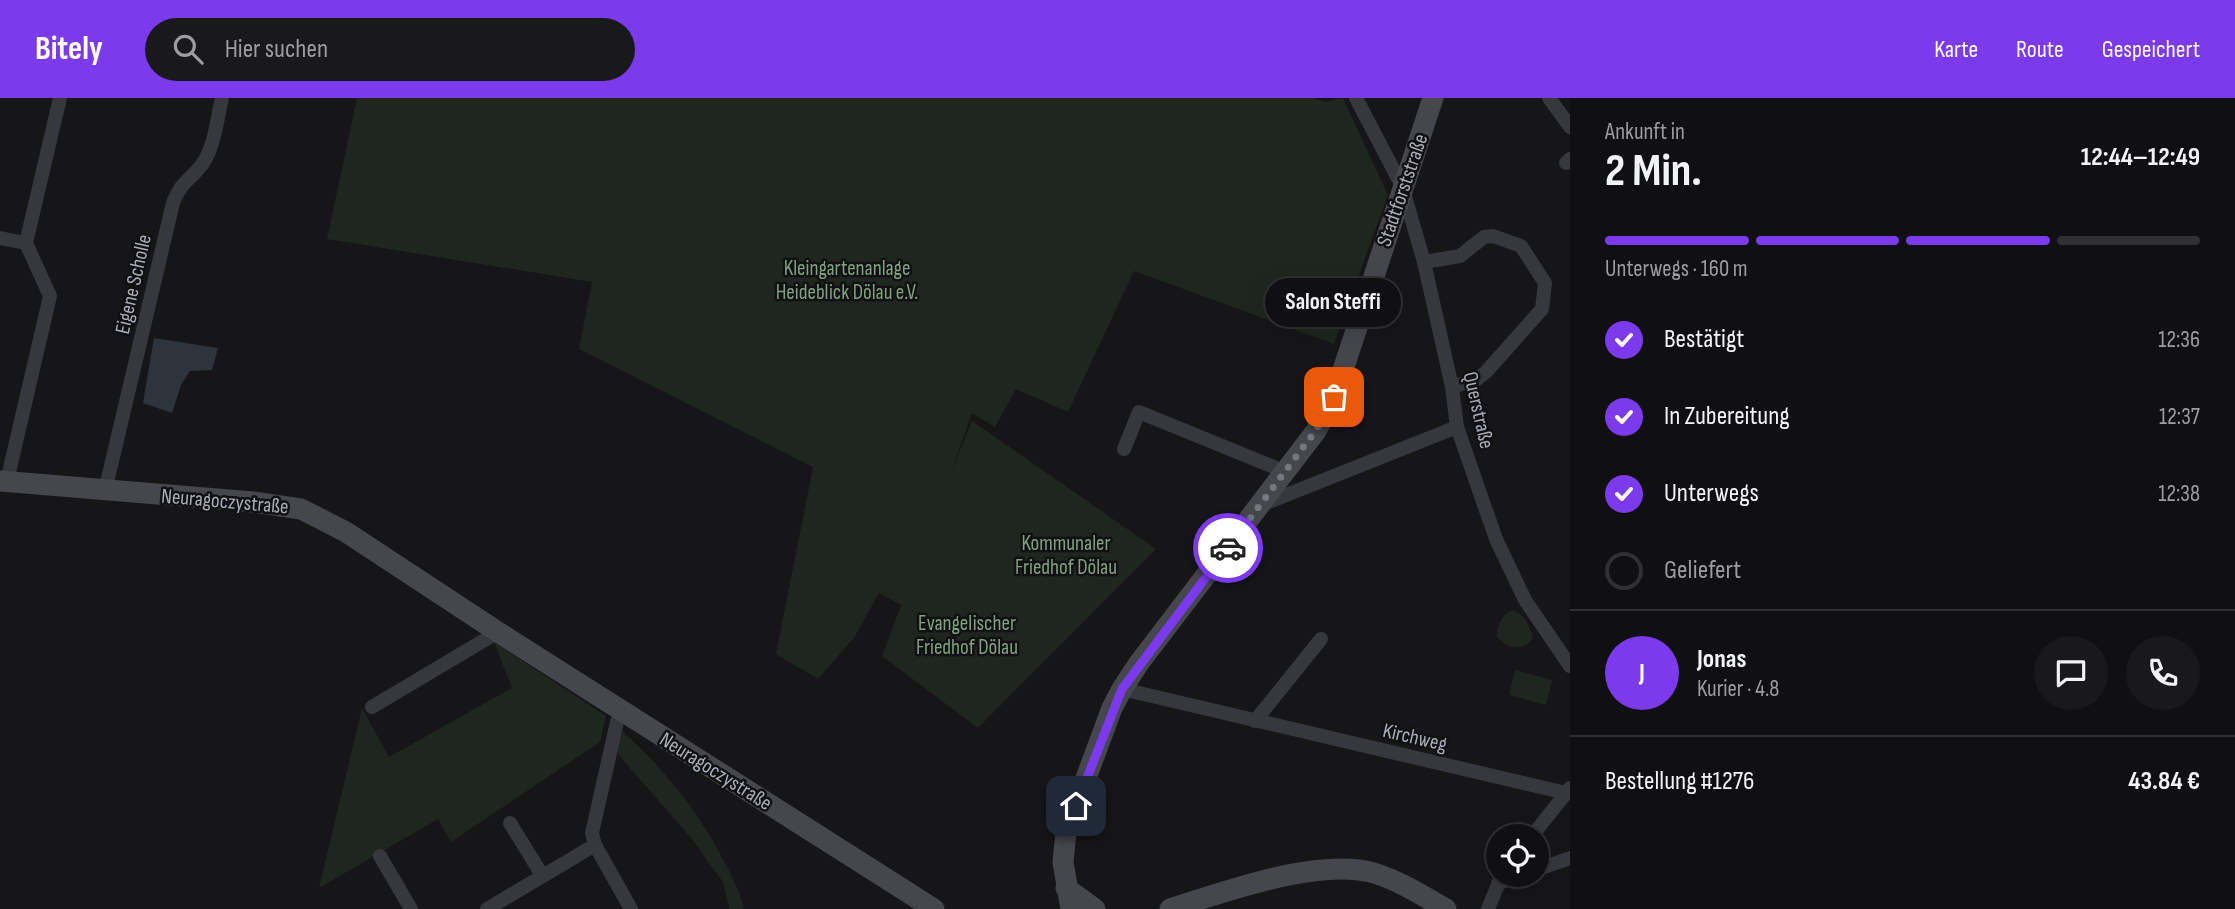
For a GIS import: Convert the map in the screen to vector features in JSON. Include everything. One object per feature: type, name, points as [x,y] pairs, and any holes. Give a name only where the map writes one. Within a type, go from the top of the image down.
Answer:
[{"type":"main road","name":"Stadtforststraße","points":[[1071,909],[1063,862],[1066,832],[1122,689],[1316,430],[1340,383],[1433,98]]},
{"type":"main road","name":"Neuragoczystraße","points":[[4,481],[253,502],[301,509],[346,532],[498,632],[934,909]]},
{"type":"main road","points":[[1170,909],[1248,884],[1321,871],[1355,870],[1386,877],[1446,909]]},
{"type":"main road","points":[[1057,909],[1058,898],[1066,888],[1096,909]]},
{"type":"street","points":[[4,481],[50,296],[26,243],[60,98]]},
{"type":"street","name":"Eigene Scholle","points":[[105,491],[173,203],[178,190],[202,165],[222,98]]},
{"type":"street","name":"Querstraße","points":[[1356,98],[1402,187],[1424,262],[1452,387],[1457,426],[1496,539],[1525,600],[1570,666]]},
{"type":"street","points":[[1549,98],[1570,128]]},
{"type":"street","points":[[1424,262],[1460,256],[1485,237],[1493,236],[1524,242],[1545,284],[1542,309],[1486,372],[1477,379],[1452,387]]},
{"type":"street","points":[[0,238],[26,243]]},
{"type":"street","points":[[1124,449],[1139,412],[1286,472]]},
{"type":"street","points":[[1261,505],[1457,426]]},
{"type":"street","points":[[372,707],[498,632]]},
{"type":"street","points":[[1255,721],[1321,639]]},
{"type":"street","name":"Kirchweg","points":[[1122,689],[1568,790]]},
{"type":"street","points":[[622,711],[617,722],[592,833],[595,845],[631,909]]},
{"type":"street","points":[[1541,824],[1568,790]]},
{"type":"street","points":[[510,822],[542,875]]},
{"type":"street","points":[[487,909],[595,845]]},
{"type":"street","points":[[380,856],[411,909]]},
{"type":"street","points":[[1549,865],[1570,858]]},
{"type":"street","points":[[1488,909],[1497,887]]},
{"type":"green space","name":"Kleingartenanlage Heideblick Dölau e.V.","points":[[357,98],[1314,98],[1325,102],[1343,98],[1388,195],[1334,344],[1134,271],[1068,412],[1016,389],[995,427],[972,413],[951,472],[972,421],[1156,549],[978,728],[882,656],[901,605],[879,593],[854,638],[818,679],[776,654],[813,467],[579,349],[592,282],[327,239]]},
{"type":"green space","points":[[1513,610],[1526,621],[1533,638],[1521,647],[1511,646],[1497,637],[1500,621],[1505,614]]},
{"type":"green space","points":[[494,642],[606,716],[600,742],[451,842],[438,819],[319,888],[362,708],[389,757],[512,688]]},
{"type":"green space","points":[[1515,670],[1552,680],[1546,705],[1509,695]]},
{"type":"green space","points":[[622,731],[666,775],[702,823],[738,889],[744,909],[729,909],[723,882],[692,839],[617,753]]},
{"type":"shaded area","points":[[154,338],[218,348],[212,370],[190,371],[181,385],[172,413],[143,403]]},
{"type":"way so far","points":[[1228,548],[1316,430],[1334,397]]},
{"type":"place","name":"Salon Steffi","points":[[1334,397]]},
{"type":"route","points":[[1076,806],[1112,708],[1122,689],[1228,548]]},
{"type":"park label","name":"Kommunaler Friedhof Dölau","points":[[1066,555]]},
{"type":"park label","name":"Evangelischer Friedhof Dölau","points":[[967,635]]}]
